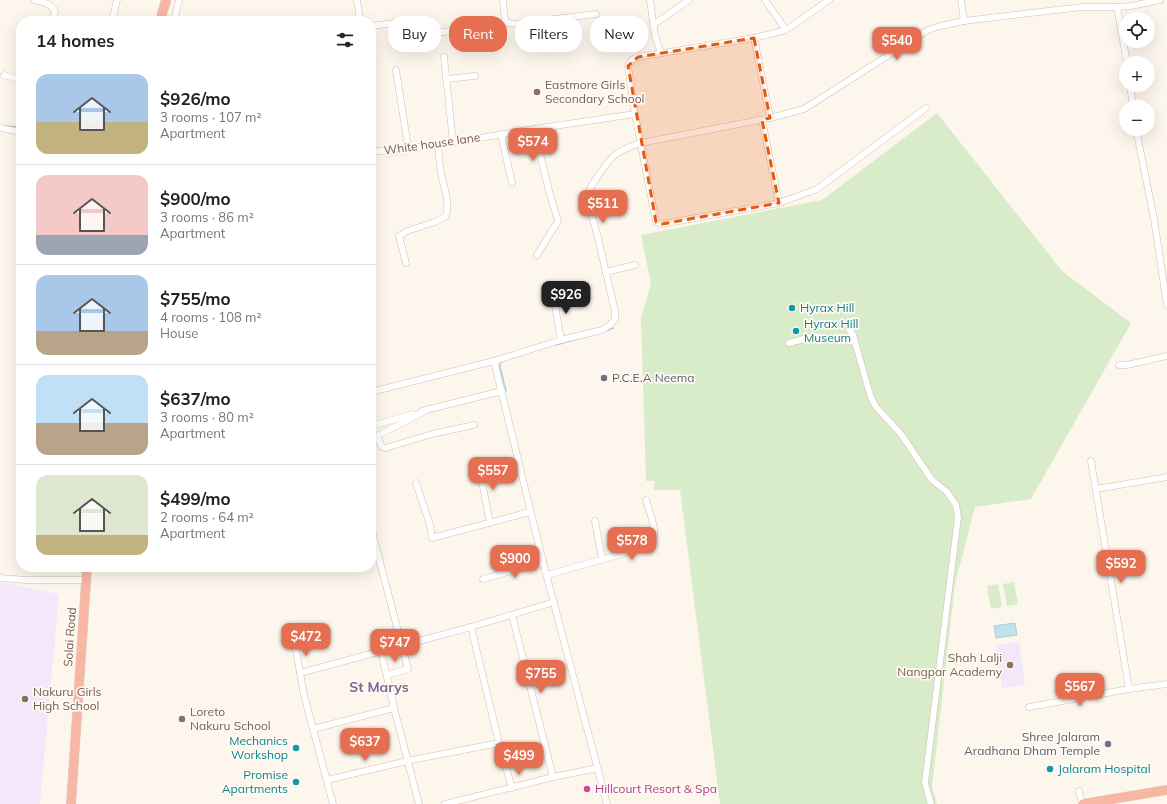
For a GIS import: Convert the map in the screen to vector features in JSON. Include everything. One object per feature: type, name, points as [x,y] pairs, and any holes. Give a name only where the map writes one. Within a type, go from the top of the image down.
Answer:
[{"type":"highway","points":[[161,16],[166,0]]},
{"type":"highway","name":"Solai Road","points":[[71,804],[87,572]]},
{"type":"highway","points":[[1082,804],[1167,790]]},
{"type":"street","points":[[34,0],[53,7],[55,11],[54,16]]},
{"type":"street","points":[[113,16],[117,0]]},
{"type":"street","points":[[175,16],[179,0]]},
{"type":"street","points":[[357,0],[359,16]]},
{"type":"street","points":[[503,0],[504,16]]},
{"type":"street","points":[[653,25],[690,0]]},
{"type":"street","points":[[765,0],[786,30]]},
{"type":"street","points":[[829,0],[786,30],[754,38],[638,57],[632,60],[628,66],[635,114],[656,222],[662,224],[780,203],[817,189],[926,108]]},
{"type":"street","points":[[961,0],[964,21]]},
{"type":"street","points":[[376,391],[494,361],[561,340],[602,330],[610,325],[616,319],[615,311],[587,199],[588,193],[614,155],[640,143],[762,120],[804,109],[928,30],[940,26],[964,21],[1082,7],[1117,7],[1129,3],[1160,0]]},
{"type":"street","points":[[651,1],[655,36],[661,53]]},
{"type":"street","points":[[1117,7],[1126,56]]},
{"type":"street","points":[[507,22],[514,24],[596,14]]},
{"type":"street","points":[[376,25],[388,24]]},
{"type":"street","points":[[754,38],[770,118]]},
{"type":"street","points":[[444,57],[453,142]]},
{"type":"street","points":[[396,70],[408,147]]},
{"type":"street","points":[[4,75],[16,79]]},
{"type":"street","points":[[446,79],[476,76]]},
{"type":"street","name":"White house lane","points":[[376,151],[453,142],[635,114]]},
{"type":"street","points":[[762,120],[780,203]]},
{"type":"street","points":[[0,128],[16,131]]},
{"type":"street","points":[[534,129],[558,221],[537,255]]},
{"type":"street","points":[[501,134],[512,183]]},
{"type":"street","points":[[1137,136],[1166,285],[1167,305]]},
{"type":"street","points":[[406,263],[399,236],[407,231],[435,222],[446,216],[448,207],[441,172],[438,144]]},
{"type":"street","points":[[606,272],[635,265]]},
{"type":"street","points":[[553,294],[561,340]]},
{"type":"street","points":[[849,329],[855,342],[871,398],[876,407],[901,434],[932,480],[947,492],[956,505],[958,517],[925,783],[931,804]]},
{"type":"street","points":[[789,343],[815,336],[855,342]]},
{"type":"street","points":[[1119,365],[1127,365],[1167,356]]},
{"type":"street","points":[[494,361],[530,512],[607,804]]},
{"type":"street","points":[[376,425],[502,391]]},
{"type":"street","points":[[425,411],[377,436],[382,447],[385,448],[432,434],[474,425]]},
{"type":"street","points":[[1091,461],[1129,689]]},
{"type":"street","points":[[478,462],[490,523]]},
{"type":"street","points":[[1096,489],[1167,477]]},
{"type":"street","points":[[416,483],[430,525],[432,538],[530,512]]},
{"type":"street","points":[[547,575],[645,548],[654,544],[655,534],[646,500]]},
{"type":"street","points":[[595,521],[602,559]]},
{"type":"street","points":[[376,547],[408,669],[387,675]]},
{"type":"street","points":[[483,578],[543,562]]},
{"type":"street","points":[[0,578],[26,580],[86,580]]},
{"type":"street","points":[[300,673],[471,627],[554,602]]},
{"type":"street","points":[[512,615],[553,777]]},
{"type":"street","points":[[471,627],[499,743],[512,788]]},
{"type":"street","points":[[297,642],[296,650],[304,695],[333,804]]},
{"type":"street","points":[[381,651],[407,761],[419,804]]},
{"type":"street","points":[[1029,707],[1129,689],[1167,684]]},
{"type":"street","points":[[313,729],[394,708]]},
{"type":"street","points":[[326,780],[407,761],[499,743]]},
{"type":"street","points":[[445,804],[553,777],[598,768]]},
{"type":"street","points":[[1079,791],[1082,804]]},
{"type":"highlighted area","points":[[754,38],[770,118],[762,120],[779,203],[662,224],[656,222],[628,66],[638,57]]},
{"type":"shaded area","points":[[407,150],[407,155],[386,158],[385,153]]},
{"type":"shaded area","name":"Nakuru Girls High School","points":[[0,582],[59,594],[40,804],[0,804]]},
{"type":"shaded area","name":"Shah Lalji Nangpar Academy","points":[[1019,642],[1025,685],[1002,688],[996,645]]},
{"type":"green space","points":[[937,113],[1062,271],[1131,323],[1031,499],[975,507],[955,584],[932,787],[937,804],[720,804],[680,490],[653,490],[655,481],[646,481],[641,318],[651,284],[641,235],[822,200]]},
{"type":"green space","points":[[1014,582],[1018,604],[1007,606],[1003,584]]},
{"type":"green space","points":[[998,584],[1002,607],[991,609],[987,586]]},
{"type":"water","points":[[1015,623],[1017,635],[996,638],[994,626]]},
{"type":"waterway","points":[[167,11],[170,3]]},
{"type":"waterway","points":[[3,126],[16,127]]},
{"type":"waterway","points":[[608,330],[613,328]]},
{"type":"waterway","points":[[556,345],[588,336]]},
{"type":"waterway","points":[[501,361],[500,367],[506,391]]},
{"type":"place","name":"Eastmore Girls Secondary School","points":[[537,92]]},
{"type":"place","name":"Hyrax Hill","points":[[792,308]]},
{"type":"place","name":"Hyrax Hill Museum","points":[[796,331]]},
{"type":"place","name":"P.C.E.A Neema","points":[[604,378]]},
{"type":"place","name":"Shah Lalji Nangpar Academy","points":[[1010,665]]},
{"type":"place","name":"Nakuru Girls High School","points":[[25,699]]},
{"type":"place","name":"Loreto Nakuru School","points":[[182,719]]},
{"type":"place","name":"Shree Jalaram Aradhana Dham Temple","points":[[1108,744]]},
{"type":"place","name":"Mechanics Workshop","points":[[296,748]]},
{"type":"place","name":"Jalaram Hospital","points":[[1050,769]]},
{"type":"place","name":"Promise Apartments","points":[[296,782]]},
{"type":"place","name":"Hillcourt Resort & Spa","points":[[587,789]]},
{"type":"district","name":"St Marys","points":[[379,687]]}]
